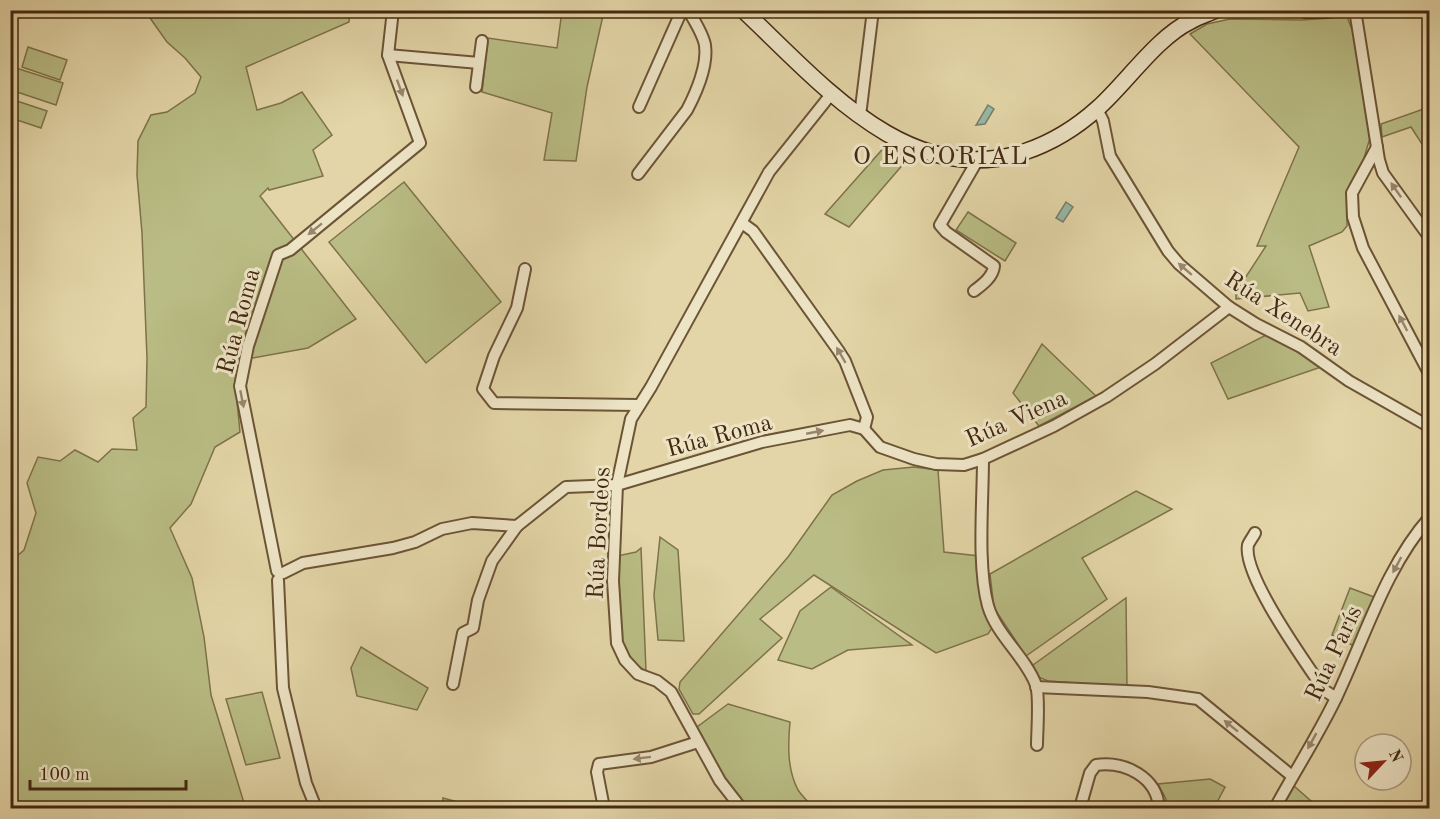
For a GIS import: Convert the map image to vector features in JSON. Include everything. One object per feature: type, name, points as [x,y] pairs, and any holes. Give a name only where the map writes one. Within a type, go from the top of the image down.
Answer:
[{"type":"main road","points":[[743,10],[832,93],[888,135],[923,151],[977,161],[1016,155],[1035,148],[1073,128],[1096,110],[1164,40],[1189,21],[1210,12]]},
{"type":"main road","points":[[1305,10],[1328,10]]},
{"type":"street","name":"Rúa Roma","points":[[279,575],[240,386],[248,346],[278,255],[290,250],[420,143],[388,55],[393,10]]},
{"type":"street","points":[[639,107],[682,10]]},
{"type":"street","points":[[638,174],[687,110],[704,63],[705,45],[688,10]]},
{"type":"street","points":[[860,116],[873,10]]},
{"type":"street","points":[[1355,10],[1383,172],[1430,238]]},
{"type":"street","points":[[476,87],[482,40]]},
{"type":"street","points":[[388,55],[480,63]]},
{"type":"street","name":"Rúa Bordeos","points":[[741,808],[720,781],[671,692],[657,681],[638,674],[625,660],[617,643],[613,581],[617,485],[631,419],[638,405],[651,387],[769,172],[832,93]]},
{"type":"street","name":"Rúa Xenebra","points":[[1096,110],[1103,121],[1110,156],[1168,251],[1179,264],[1229,307],[1301,347],[1349,381],[1430,427]]},
{"type":"street","points":[[1377,147],[1352,193],[1353,217],[1363,248],[1430,375]]},
{"type":"street","points":[[974,291],[987,280],[994,266],[946,232],[940,225],[977,161]]},
{"type":"street","points":[[742,223],[753,231],[845,361],[867,417],[864,429]]},
{"type":"street","points":[[525,269],[518,308],[494,356],[483,389],[494,404],[638,405]]},
{"type":"street","name":"Rúa Viena","points":[[864,429],[880,447],[914,459],[936,464],[964,465],[983,459],[1054,426],[1106,397],[1155,364],[1229,307]]},
{"type":"street","name":"Rúa Roma","points":[[453,684],[463,633],[473,628],[478,600],[492,561],[517,526],[566,487],[617,485],[762,442],[850,425],[864,429]]},
{"type":"street","points":[[983,459],[983,568],[988,608],[997,626],[1025,664],[1036,687],[1037,745]]},
{"type":"street","name":"Rúa París","points":[[1275,808],[1336,698],[1393,572],[1412,537],[1430,517]]},
{"type":"street","points":[[316,808],[306,783],[283,688],[279,575],[303,563],[393,548],[415,542],[442,529],[472,523],[517,526]]},
{"type":"street","points":[[1255,533],[1248,545],[1250,567],[1271,607],[1324,690],[1336,698]]},
{"type":"street","points":[[1036,687],[1148,692],[1198,699],[1292,776]]},
{"type":"street","points":[[604,808],[597,772],[599,764],[651,757],[698,742]]},
{"type":"street","points":[[1080,808],[1090,773],[1096,765],[1107,764],[1132,769],[1149,782],[1158,797],[1159,808]]},
{"type":"green space","points":[[145,11],[350,11],[349,22],[246,67],[257,110],[281,103],[302,92],[332,135],[313,150],[323,176],[269,190],[268,188],[260,196],[356,319],[308,348],[253,358],[250,356],[237,401],[240,432],[215,447],[191,504],[170,528],[192,578],[204,637],[211,695],[244,803],[242,808],[11,808],[11,561],[24,550],[36,513],[27,483],[38,457],[60,461],[75,450],[98,462],[112,449],[137,450],[133,418],[146,407],[147,358],[142,233],[137,175],[138,141],[151,115],[167,112],[195,93],[201,77],[167,42]]},
{"type":"green space","points":[[562,11],[604,11],[587,87],[576,161],[544,160],[552,113],[482,92],[488,38],[557,48]]},
{"type":"green space","points":[[1347,17],[1353,32],[1366,96],[1370,138],[1364,158],[1350,184],[1347,226],[1342,232],[1309,246],[1329,307],[1308,311],[1300,293],[1236,299],[1236,292],[1266,246],[1257,246],[1299,147],[1190,34],[1207,24],[1230,19],[1302,20]]},
{"type":"green space","points":[[28,47],[67,60],[60,80],[22,67]]},
{"type":"green space","points":[[16,68],[63,83],[56,105],[11,90]]},
{"type":"green space","points":[[11,99],[47,111],[41,128],[11,118]]},
{"type":"green space","points":[[1429,107],[1429,155],[1411,127],[1382,137],[1381,124]]},
{"type":"green space","points":[[888,143],[912,154],[849,227],[825,214]]},
{"type":"green space","points":[[404,182],[501,302],[426,363],[329,242]]},
{"type":"green space","points":[[968,212],[1016,243],[1005,261],[956,230]]},
{"type":"green space","points":[[1266,335],[1321,367],[1228,399],[1211,363]]},
{"type":"green space","points":[[1042,344],[1096,396],[1039,426],[1013,393]]},
{"type":"green space","points":[[914,467],[938,470],[944,552],[979,556],[984,609],[992,628],[988,634],[936,653],[814,575],[760,619],[782,638],[699,714],[693,714],[679,689],[680,682],[788,557],[832,495],[883,470]]},
{"type":"green space","points":[[1136,491],[1172,509],[1082,558],[1107,599],[1026,656],[994,608],[990,574]]},
{"type":"green space","points":[[660,537],[678,550],[684,641],[658,640],[654,595]]},
{"type":"green space","points":[[641,548],[646,671],[636,665],[621,643],[617,556],[636,552]]},
{"type":"green space","points":[[831,587],[912,645],[848,650],[812,669],[778,660],[800,611]]},
{"type":"green space","points":[[1350,588],[1374,597],[1354,646],[1332,635]]},
{"type":"green space","points":[[1126,598],[1127,687],[1048,681],[1036,676],[1033,665]]},
{"type":"green space","points":[[361,647],[428,688],[417,710],[357,696],[351,668]]},
{"type":"green space","points":[[262,692],[280,758],[246,765],[226,699]]},
{"type":"green space","points":[[728,704],[790,722],[790,765],[794,782],[814,808],[748,808],[720,771],[697,727]]},
{"type":"green space","points":[[1210,779],[1225,787],[1214,808],[1166,808],[1166,799],[1158,784]]},
{"type":"green space","points":[[1294,786],[1319,808],[1282,808]]},
{"type":"green space","points":[[443,798],[480,808],[442,808]]},
{"type":"shaded area","points":[[988,105],[994,109],[985,124],[976,125]]},
{"type":"shaded area","points":[[1066,202],[1073,207],[1063,222],[1056,218]]},
{"type":"district","name":"O ESCORIAL","points":[[941,155]]}]
